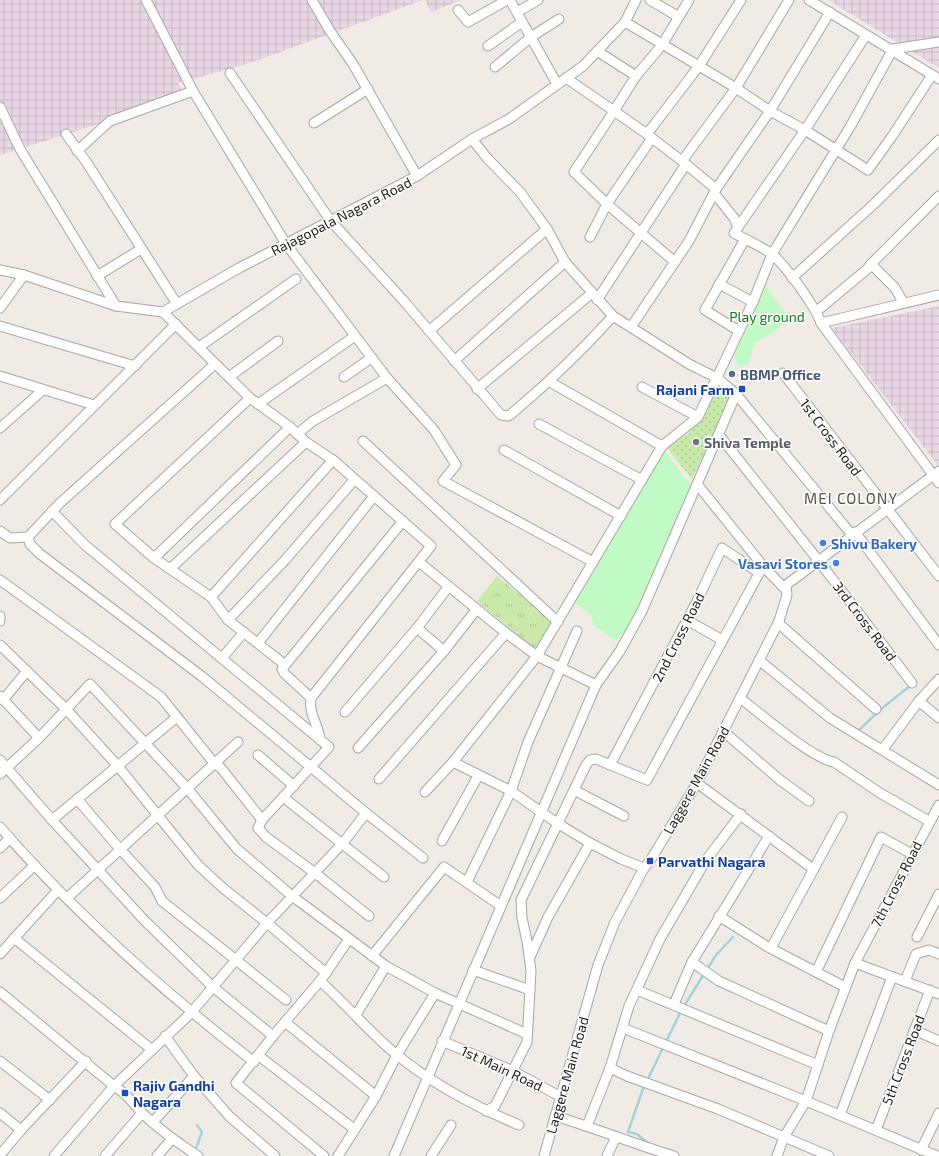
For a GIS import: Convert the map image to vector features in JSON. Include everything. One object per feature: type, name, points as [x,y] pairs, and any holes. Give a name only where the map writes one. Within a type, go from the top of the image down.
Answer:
[{"type":"street","points":[[146,0],[193,91],[286,244],[371,358],[434,430],[456,465],[443,481],[593,562]]},
{"type":"street","points":[[312,0],[368,90],[417,176]]},
{"type":"street","points":[[458,10],[468,22],[507,0]]},
{"type":"street","points":[[510,0],[557,84]]},
{"type":"street","points":[[517,12],[538,0]]},
{"type":"street","name":"Rajagopala Nagara Road","points":[[163,312],[239,268],[417,176],[472,139],[509,119],[583,66],[625,22],[636,0]]},
{"type":"street","points":[[650,0],[678,17]]},
{"type":"street","points":[[675,262],[607,204],[574,172],[636,76],[662,45],[689,0]]},
{"type":"street","points":[[590,237],[607,204],[650,136],[699,66],[741,0]]},
{"type":"street","points":[[477,388],[594,296],[641,233],[684,163],[736,88],[788,0]]},
{"type":"street","points":[[625,22],[736,88],[770,111],[805,130],[865,169],[870,168],[936,77],[893,49],[809,0]]},
{"type":"street","points":[[631,327],[689,241],[716,191],[770,111],[830,12]]},
{"type":"street","points":[[495,67],[531,37],[559,19]]},
{"type":"street","points":[[488,46],[522,22]]},
{"type":"street","points":[[866,34],[805,130],[734,233],[772,254],[792,278],[817,311],[821,324],[936,473],[939,483]]},
{"type":"street","points":[[893,49],[939,42]]},
{"type":"street","points":[[425,792],[453,762],[537,656],[662,446],[698,417],[739,331],[772,254],[836,150],[893,49]]},
{"type":"street","points":[[597,51],[636,76]]},
{"type":"street","points":[[230,72],[330,220],[502,415],[508,416],[550,382],[575,358],[613,316]]},
{"type":"street","points":[[566,78],[650,136],[684,163],[716,191],[734,218],[738,227]]},
{"type":"street","points":[[314,123],[368,90]]},
{"type":"street","points":[[77,151],[110,121],[193,91]]},
{"type":"street","points":[[0,107],[20,149],[116,306]]},
{"type":"street","points":[[66,134],[87,163],[177,304]]},
{"type":"street","points":[[472,139],[487,158],[520,192],[547,229],[565,262],[613,316],[688,364],[717,378],[736,394],[854,533],[939,645]]},
{"type":"street","points":[[792,278],[874,204],[939,140]]},
{"type":"street","points":[[817,311],[870,265],[939,196]]},
{"type":"street","points":[[429,331],[547,229]]},
{"type":"street","points":[[739,331],[705,310],[745,239]]},
{"type":"street","points":[[97,276],[141,249]]},
{"type":"street","points":[[454,361],[565,262]]},
{"type":"street","points":[[870,265],[872,265],[895,288],[903,302]]},
{"type":"street","points":[[0,270],[24,275],[116,306],[163,312],[250,398],[306,442],[333,460],[431,546],[311,698],[310,710],[320,732],[320,740]]},
{"type":"street","points":[[0,308],[24,275]]},
{"type":"street","points":[[199,347],[296,279]]},
{"type":"street","points":[[719,284],[752,302]]},
{"type":"street","points":[[821,324],[938,294]]},
{"type":"street","points":[[0,500],[176,324]]},
{"type":"street","points":[[0,326],[135,366]]},
{"type":"street","points":[[258,404],[355,336]]},
{"type":"street","points":[[229,377],[278,341]]},
{"type":"street","points":[[344,377],[371,358]]},
{"type":"street","points":[[0,531],[10,538],[28,537],[52,511],[215,364]]},
{"type":"street","name":"1st Cross Road","points":[[783,373],[939,576]]},
{"type":"street","points":[[0,376],[94,405]]},
{"type":"street","points":[[154,558],[293,431],[387,378]]},
{"type":"street","points":[[550,382],[662,446]]},
{"type":"street","points":[[642,387],[698,417]]},
{"type":"street","points":[[0,428],[43,390]]},
{"type":"street","points":[[394,1156],[472,970],[596,685],[620,651],[635,624],[736,394]]},
{"type":"street","points":[[250,398],[115,524],[154,558],[211,597],[228,620],[284,664]]},
{"type":"street","points":[[539,424],[642,480]]},
{"type":"street","name":"3rd Cross Road","points":[[719,435],[912,682]]},
{"type":"street","points":[[364,441],[558,622]]},
{"type":"street","points":[[170,569],[306,442]]},
{"type":"street","points":[[504,450],[621,516]]},
{"type":"street","points":[[211,597],[333,460]]},
{"type":"street","name":"Laggere Main Road","points":[[544,1156],[598,965],[615,922],[644,868],[650,861],[696,783],[740,698],[778,623],[786,595],[786,585],[936,473]]},
{"type":"street","points":[[228,620],[286,559],[354,480]]},
{"type":"street","points":[[697,484],[761,570],[786,590]]},
{"type":"street","points":[[258,643],[374,496]]},
{"type":"street","points":[[52,511],[85,545],[329,747],[262,820],[258,828],[266,837],[315,873],[369,916]]},
{"type":"street","points":[[311,698],[284,673],[282,669],[284,664],[403,521]]},
{"type":"street","points":[[28,537],[30,544],[40,554],[204,678],[366,814],[424,858]]},
{"type":"street","name":"2nd Cross Road","points":[[610,764],[687,620],[722,548],[761,570]]},
{"type":"street","points":[[419,562],[506,634],[537,656],[596,685]]},
{"type":"street","points":[[486,1111],[495,1106],[523,1051],[527,1034],[530,990],[529,958],[520,900],[574,790],[590,760],[596,759],[647,780],[761,570]]},
{"type":"street","points":[[0,580],[161,697],[214,763],[221,768],[262,820]]},
{"type":"street","points":[[345,712],[417,628],[449,586]]},
{"type":"street","points":[[358,748],[444,651],[476,610]]},
{"type":"street","points":[[0,616],[0,621]]},
{"type":"street","points":[[687,620],[722,640]]},
{"type":"street","points":[[778,623],[876,709]]},
{"type":"street","points":[[417,628],[444,651]]},
{"type":"street","points":[[467,882],[511,791],[528,742],[577,631]]},
{"type":"street","points":[[222,658],[244,632]]},
{"type":"street","points":[[379,779],[506,634]]},
{"type":"street","points":[[0,645],[66,709],[117,765],[198,865],[223,888],[326,973]]},
{"type":"street","points":[[759,660],[830,718],[939,785]]},
{"type":"street","points":[[27,671],[2,698],[39,738]]},
{"type":"street","points":[[882,749],[919,701],[939,679]]},
{"type":"street","points":[[3,771],[39,738],[90,684],[187,788],[237,849],[292,896],[386,966],[435,993],[527,1034]]},
{"type":"street","points":[[740,698],[826,761],[834,762],[880,793],[929,821]]},
{"type":"street","points":[[919,701],[939,718]]},
{"type":"street","points":[[52,820],[177,716]]},
{"type":"street","points":[[723,731],[780,780],[809,801]]},
{"type":"street","points":[[67,898],[119,848],[158,816],[238,742]]},
{"type":"street","points":[[258,755],[294,786]]},
{"type":"street","points":[[0,760],[3,771],[52,820],[145,921],[213,987],[273,1036]]},
{"type":"street","points":[[453,762],[478,776],[511,791],[557,824],[590,843],[621,860],[644,868]]},
{"type":"street","points":[[442,841],[478,776]]},
{"type":"street","points":[[696,783],[741,814],[813,868]]},
{"type":"street","points":[[574,790],[624,816]]},
{"type":"street","points":[[283,797],[384,877]]},
{"type":"street","points":[[77,798],[119,848],[155,887],[162,901],[286,1000]]},
{"type":"street","name":"7th Cross Road","points":[[777,1156],[784,1137],[806,1101],[829,1031],[855,963],[939,804]]},
{"type":"street","points":[[54,1156],[114,1086],[190,1013],[267,923],[343,843],[366,814]]},
{"type":"street","points":[[587,1126],[610,1068],[637,990],[660,939],[702,867],[741,814]]},
{"type":"street","points":[[771,948],[842,817]]},
{"type":"street","points":[[0,827],[58,890],[190,1013],[354,1129]]},
{"type":"street","points":[[674,1004],[692,962],[769,836]]},
{"type":"street","points":[[816,972],[881,837],[912,854]]},
{"type":"street","points":[[0,848],[10,838]]},
{"type":"street","points":[[529,958],[548,917],[590,843]]},
{"type":"street","points":[[0,898],[35,865]]},
{"type":"street","points":[[372,956],[442,869],[448,868],[501,906]]},
{"type":"street","points":[[0,954],[58,890]]},
{"type":"street","points":[[917,937],[935,911],[939,894]]},
{"type":"street","points":[[719,916],[771,948],[845,987]]},
{"type":"street","points":[[14,938],[151,1049]]},
{"type":"street","points":[[324,1156],[236,1083],[257,1059],[273,1036],[320,982],[349,939]]},
{"type":"street","points":[[904,981],[916,954],[929,950],[939,954]]},
{"type":"street","points":[[692,962],[719,981],[829,1031]]},
{"type":"street","points":[[855,963],[939,994]]},
{"type":"street","points":[[356,1015],[386,966]]},
{"type":"street","points":[[472,970],[530,990]]},
{"type":"street","points":[[840,1115],[892,977]]},
{"type":"street","points":[[320,982],[397,1055],[427,1077],[486,1111],[519,1125]]},
{"type":"street","points":[[637,990],[674,1004],[818,1065]]},
{"type":"street","name":"5th Cross Road","points":[[876,1130],[930,990]]},
{"type":"street","points":[[0,992],[86,1061],[114,1086],[125,1093],[142,1113],[172,1139],[194,1154]]},
{"type":"street","points":[[338,1156],[376,1096],[397,1055],[435,993]]},
{"type":"street","points":[[285,1022],[376,1096]]},
{"type":"street","points":[[623,1028],[806,1101],[937,1156]]},
{"type":"street","points":[[914,1030],[939,1040]]},
{"type":"street","points":[[165,1036],[194,1076],[230,1116],[275,1156]]},
{"type":"street","name":"1st Main Road","points":[[442,1041],[513,1071],[561,1097]]},
{"type":"street","points":[[0,1061],[50,1100]]},
{"type":"street","points":[[0,1155],[21,1130],[86,1061]]},
{"type":"street","points":[[610,1068],[627,1076],[718,1109],[824,1155]]},
{"type":"street","points":[[153,1122],[194,1076]]},
{"type":"street","points":[[0,1113],[21,1130]]},
{"type":"street","points":[[105,1156],[142,1113]]},
{"type":"street","points":[[921,1150],[939,1114]]},
{"type":"street","points":[[555,1116],[674,1156]]},
{"type":"street","points":[[431,1156],[451,1125]]},
{"type":"street","points":[[607,1156],[616,1137]]},
{"type":"street","points":[[157,1156],[172,1139]]},
{"type":"shaded area","points":[[0,0],[423,0],[247,64],[178,83],[185,97],[0,155]]},
{"type":"shaded area","points":[[425,0],[461,0],[431,12]]},
{"type":"shaded area","points":[[828,0],[939,0],[939,68]]},
{"type":"shaded area","points":[[939,306],[939,467],[832,328]]},
{"type":"green space","name":"Play ground","points":[[765,285],[791,320],[754,344],[749,364],[738,366],[732,351]]},
{"type":"green space","points":[[718,391],[732,398],[692,479],[666,447],[688,434]]},
{"type":"green space","points":[[664,450],[692,487],[633,623],[615,641],[593,624],[591,615],[575,603]]},
{"type":"green space","points":[[497,576],[555,623],[534,648],[477,601]]},
{"type":"waterway","points":[[859,730],[880,710],[911,685]]},
{"type":"waterway","points":[[684,1006],[716,955],[733,937]]},
{"type":"waterway","points":[[650,1145],[637,1134],[628,1132],[643,1089],[681,1011]]},
{"type":"waterway","points":[[195,1151],[202,1132],[197,1125]]},
{"type":"place","name":"BBMP Office","points":[[732,374]]},
{"type":"place","name":"Rajani Farm","points":[[742,389]]},
{"type":"place","name":"Shiva Temple","points":[[696,442]]},
{"type":"place","name":"Shivu Bakery","points":[[823,543]]},
{"type":"place","name":"Vasavi Stores","points":[[836,563]]},
{"type":"place","name":"Parvathi Nagara","points":[[650,861]]},
{"type":"place","name":"Rajiv Gandhi Nagara","points":[[125,1093]]},
{"type":"district","name":"MEI COLONY","points":[[851,498]]}]
